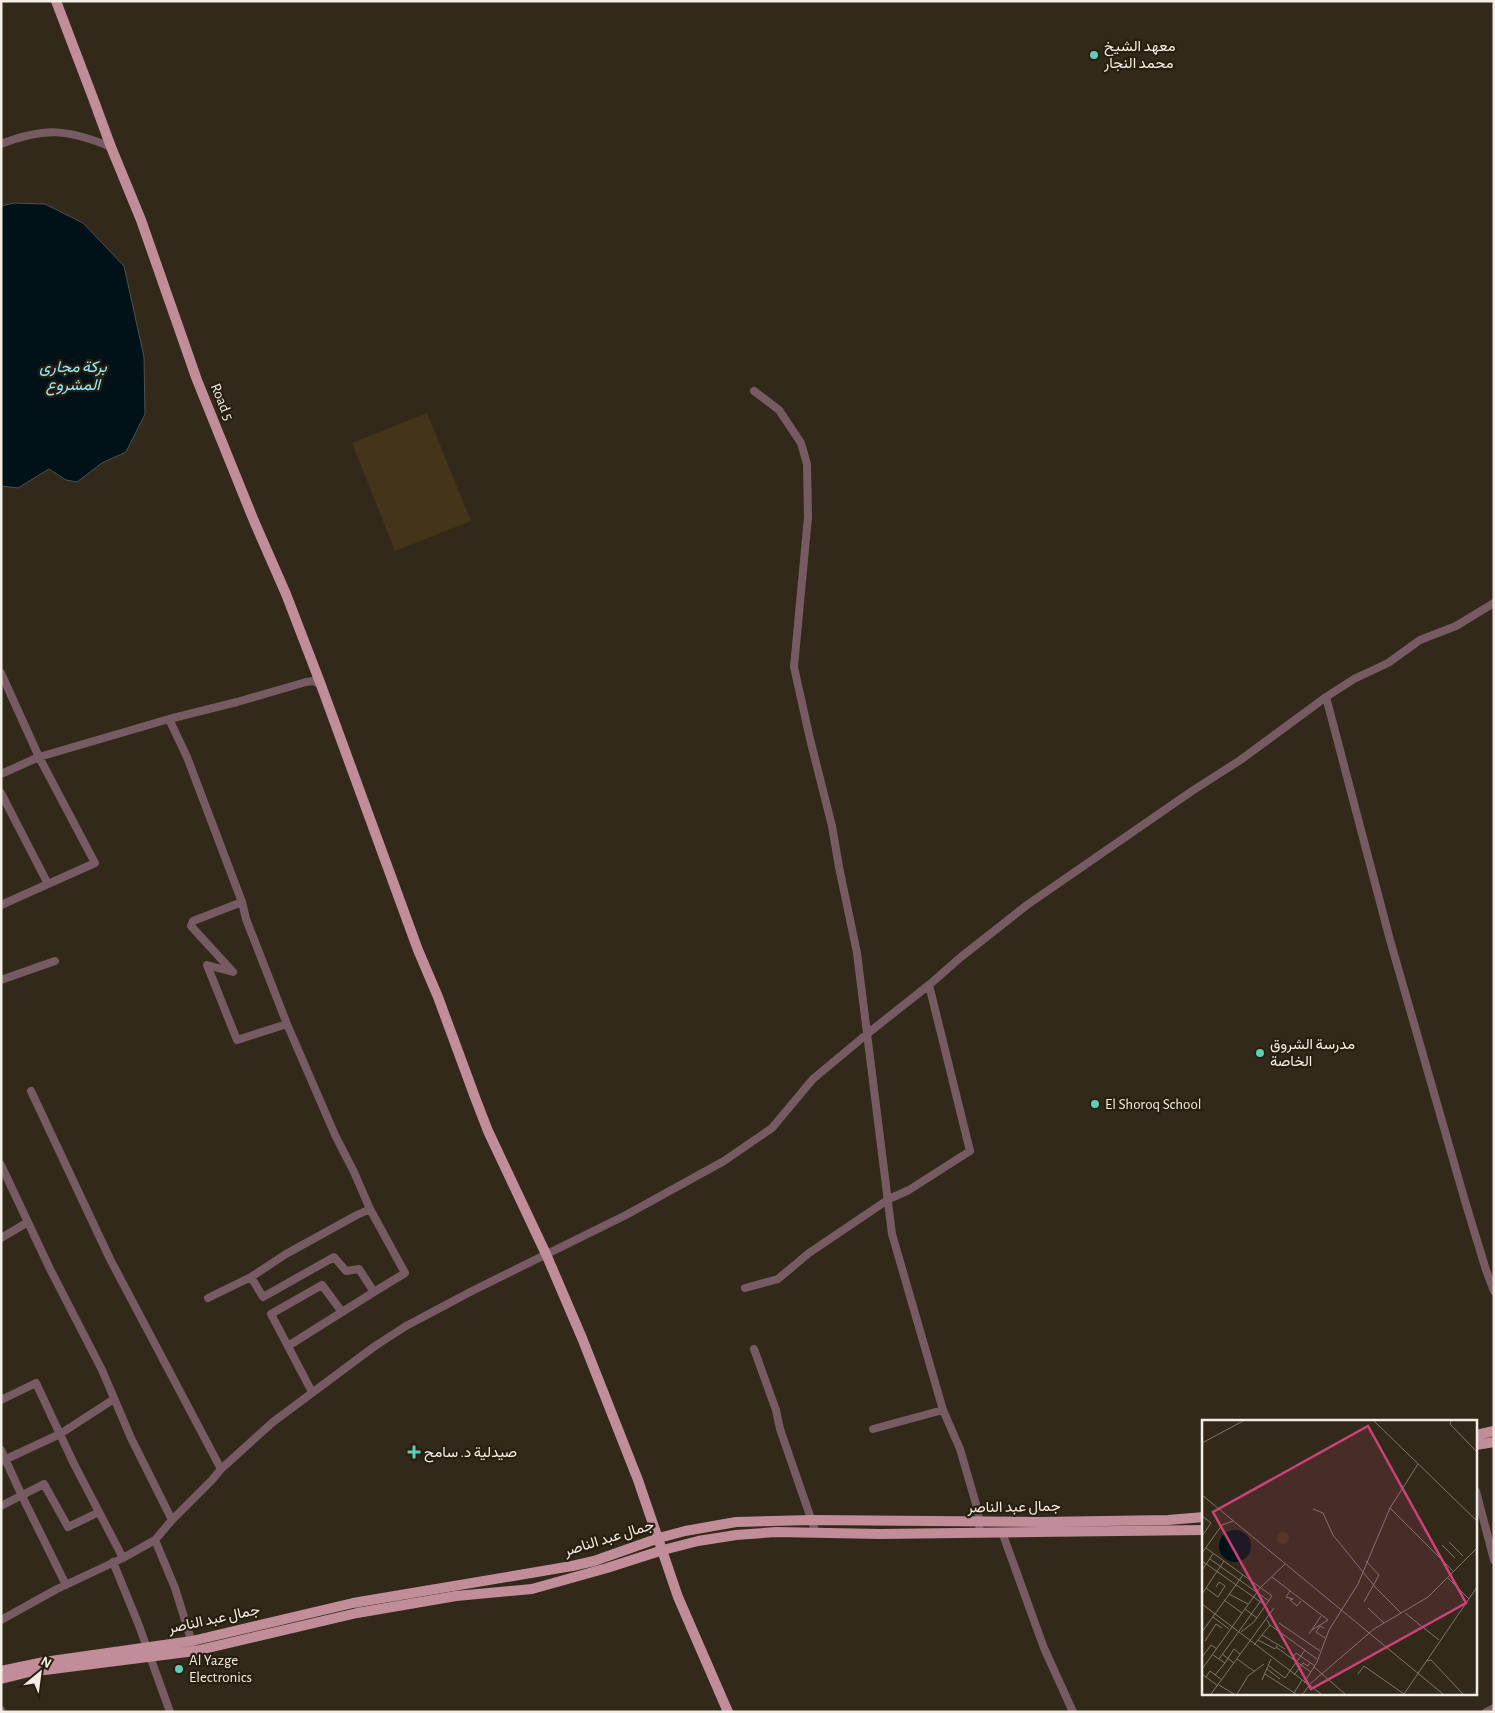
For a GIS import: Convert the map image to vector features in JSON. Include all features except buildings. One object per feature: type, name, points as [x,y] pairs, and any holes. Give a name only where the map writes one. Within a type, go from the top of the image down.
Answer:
[{"type":"main road","name":"Road 5","points":[[56,1],[111,147],[141,220],[197,380],[322,685],[418,950],[438,997],[485,1123],[546,1254],[582,1338],[638,1480],[678,1597],[728,1712]]},
{"type":"main road","points":[[1478,1435],[1494,1431]]},
{"type":"main road","points":[[1478,1445],[1494,1442]]},
{"type":"main road","name":"جمال عبد الناصر","points":[[1,1679],[28,1672],[193,1646],[358,1613],[456,1596],[532,1589],[662,1550],[698,1541],[736,1535],[776,1532],[816,1533],[980,1528],[1202,1517]]},
{"type":"main road","name":"جمال عبد الناصر","points":[[193,1646],[353,1603],[594,1561],[685,1530],[736,1522],[812,1520],[980,1528],[1002,1532],[1202,1530]]},
{"type":"main road","name":"جمال عبد الناصر","points":[[1,1671],[44,1662],[148,1652]]},
{"type":"street","points":[[1,144],[36,132],[60,132],[89,138],[111,147]]},
{"type":"street","points":[[754,391],[779,410],[801,442],[807,464],[808,517],[794,667],[832,826],[857,953],[892,1234],[943,1410],[960,1449],[978,1511],[980,1528]]},
{"type":"street","points":[[1,1620],[155,1540],[221,1469],[273,1422],[375,1346],[406,1326],[474,1290],[626,1215],[724,1162],[772,1128],[813,1079],[930,985],[960,957],[1027,905],[1239,760],[1326,697],[1354,679],[1388,662],[1420,640],[1456,626],[1494,603]]},
{"type":"street","points":[[1,673],[39,757],[95,863],[1,905]]},
{"type":"street","points":[[1,774],[39,757],[169,719],[306,682],[313,681],[322,685]]},
{"type":"street","points":[[1326,697],[1388,930],[1490,1269],[1493,1287]]},
{"type":"street","points":[[169,719],[187,756],[242,902],[246,919],[287,1024],[332,1128],[370,1209],[405,1272],[288,1346]]},
{"type":"street","points":[[1,793],[48,884]]},
{"type":"street","points":[[242,902],[193,922],[191,926],[233,972],[207,966],[237,1040],[287,1024]]},
{"type":"street","points":[[1,980],[54,961]]},
{"type":"street","points":[[745,1288],[778,1278],[809,1253],[889,1199],[909,1190],[970,1151],[930,985]]},
{"type":"street","points":[[31,1091],[110,1259],[221,1469]]},
{"type":"street","points":[[1,1165],[102,1370],[131,1438],[172,1520]]},
{"type":"street","points":[[208,1298],[251,1277],[286,1254],[370,1209]]},
{"type":"street","points":[[1,1238],[28,1222]]},
{"type":"street","points":[[251,1277],[263,1298],[334,1257],[346,1271],[359,1269],[374,1292]]},
{"type":"street","points":[[312,1392],[271,1314],[322,1285],[342,1312]]},
{"type":"street","points":[[754,1349],[816,1533]]},
{"type":"street","points":[[1,1400],[36,1383],[123,1558]]},
{"type":"street","points":[[3,1460],[60,1434],[114,1399]]},
{"type":"street","points":[[873,1429],[943,1410]]},
{"type":"street","points":[[1,1450],[3,1460],[66,1585]]},
{"type":"street","points":[[1,1506],[44,1484],[68,1528],[99,1512]]},
{"type":"street","points":[[1478,1500],[1494,1560]]},
{"type":"street","points":[[1002,1532],[1044,1648],[1074,1712]]},
{"type":"street","points":[[155,1540],[175,1588],[193,1646]]},
{"type":"street","points":[[113,1562],[170,1712]]},
{"type":"street","points":[[1486,1712],[1494,1708]]},
{"type":"shaded area","points":[[427,413],[471,521],[395,551],[352,443]]},
{"type":"water","name":"بركة مجارى المشروع","points":[[14,203],[45,204],[83,223],[124,266],[144,357],[145,414],[126,452],[102,463],[77,482],[66,480],[49,469],[18,488],[1,486],[1,206]]},
{"type":"place","name":"معهد الشيخ محمد النجار","points":[[1094,55]]},
{"type":"place","name":"مدرسة الشروق الخاصة","points":[[1260,1053]]},
{"type":"place","name":"El Shoroq School","points":[[1095,1104]]},
{"type":"place","name":"صيدلية د. سامح","points":[[414,1452]]},
{"type":"place","name":"Al Yazge Electronics","points":[[179,1669]]}]
